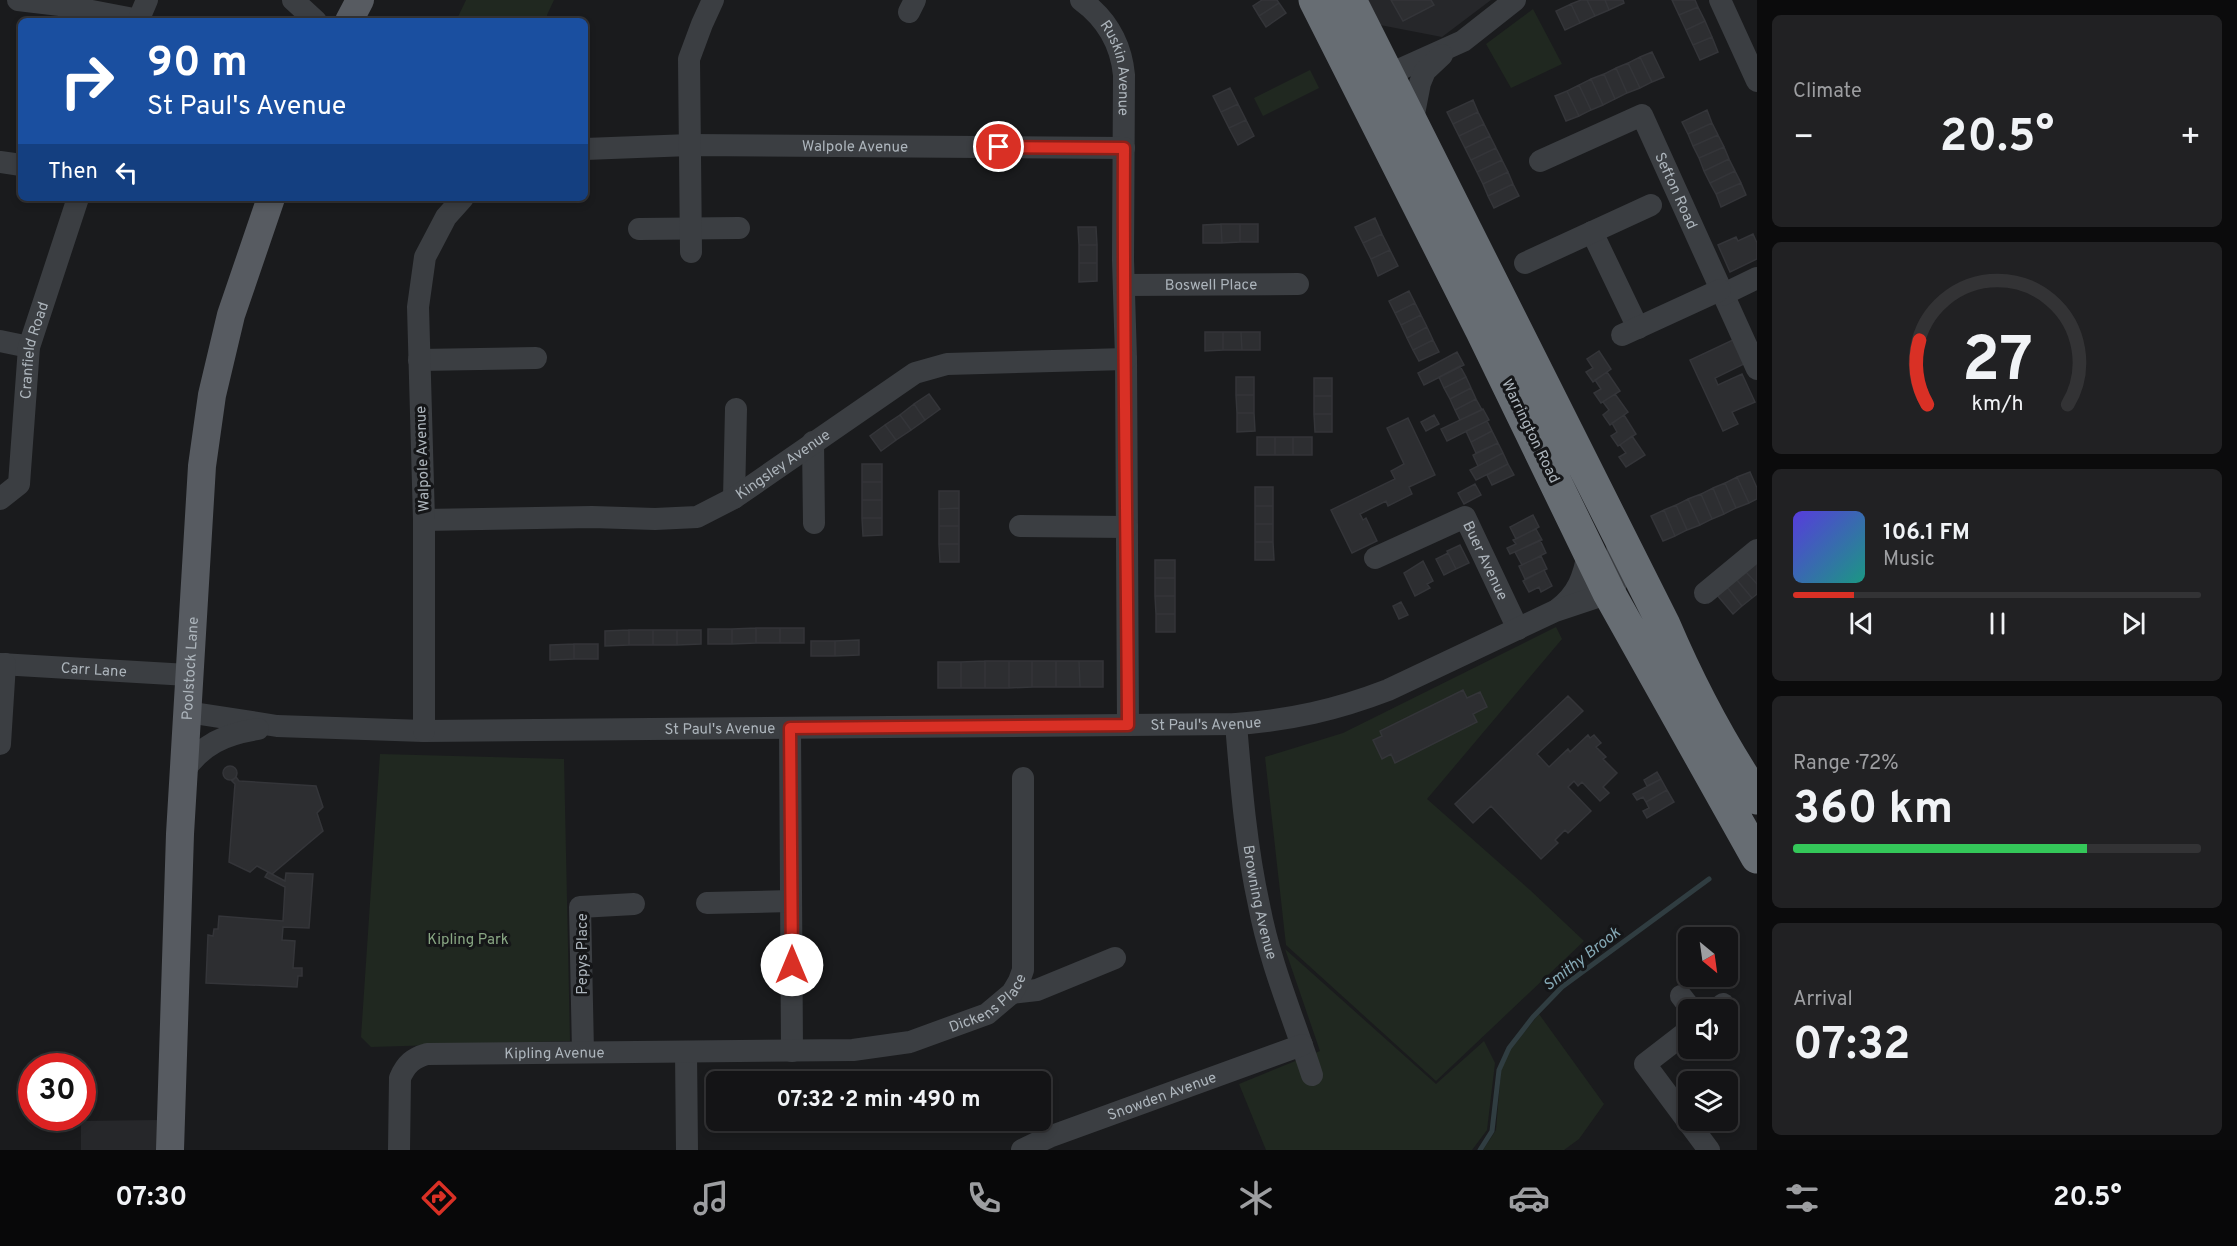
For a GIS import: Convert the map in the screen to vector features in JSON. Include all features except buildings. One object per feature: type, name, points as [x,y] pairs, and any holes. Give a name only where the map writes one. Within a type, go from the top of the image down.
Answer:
[{"type":"highway","name":"Warrington Road","points":[[1315,0],[1373,81],[1412,124],[1664,626],[1688,682],[1751,785]]},
{"type":"highway","name":"Warrington Road","points":[[1350,0],[1373,81],[1482,331],[1588,553],[1757,856]]},
{"type":"main road","points":[[351,18],[360,0]]},
{"type":"main road","name":"Poolstock Lane","points":[[170,1150],[183,773],[202,466],[212,395],[231,315],[270,201]]},
{"type":"street","points":[[18,0],[141,14]]},
{"type":"street","points":[[292,0],[313,18]]},
{"type":"street","points":[[691,252],[689,59],[712,0]]},
{"type":"street","name":"Ruskin Avenue","points":[[1081,0],[1107,25],[1120,51],[1124,75],[1128,725]]},
{"type":"street","points":[[1373,81],[1449,48],[1486,24],[1515,0]]},
{"type":"street","points":[[1720,0],[1757,81]]},
{"type":"street","points":[[1412,124],[1420,83],[1425,71],[1449,48]]},
{"type":"street","name":"Sefton Road","points":[[1540,161],[1642,115],[1757,369]]},
{"type":"street","name":"Walpole Avenue","points":[[588,149],[690,145],[1124,148]]},
{"type":"street","points":[[0,162],[18,165]]},
{"type":"street","name":"Cranfield Road","points":[[0,499],[19,484],[29,347],[77,201]]},
{"type":"street","name":"Walpole Avenue","points":[[424,731],[424,520],[417,307],[425,257],[446,217],[460,201]]},
{"type":"street","points":[[1525,263],[1652,205]]},
{"type":"street","points":[[639,229],[740,228]]},
{"type":"street","points":[[1592,232],[1630,332],[1757,278]]},
{"type":"street","name":"Boswell Place","points":[[1124,285],[1298,284]]},
{"type":"street","points":[[0,341],[29,347]]},
{"type":"street","points":[[419,360],[536,358]]},
{"type":"street","name":"Kingsley Avenue","points":[[424,520],[697,517],[734,498],[915,374],[947,364],[1126,359]]},
{"type":"street","points":[[734,498],[736,409]]},
{"type":"street","points":[[813,442],[814,523]]},
{"type":"street","name":"Buer Avenue","points":[[1375,558],[1465,517],[1518,629]]},
{"type":"street","points":[[1020,526],[1127,527]]},
{"type":"street","points":[[1609,593],[1616,584],[1619,571],[1614,528]]},
{"type":"street","points":[[1705,593],[1757,550]]},
{"type":"street","name":"St Paul's Avenue","points":[[1555,611],[1579,587],[1588,553]]},
{"type":"street","name":"St Paul's Avenue","points":[[187,712],[277,726],[424,731],[1236,724],[1293,718],[1339,708],[1388,690],[1555,611],[1609,593]]},
{"type":"street","points":[[0,744],[2,664]]},
{"type":"street","name":"Carr Lane","points":[[2,664],[188,675]]},
{"type":"street","name":"Browning Avenue","points":[[1236,724],[1252,868],[1259,906],[1277,970],[1312,1076]]},
{"type":"street","points":[[183,773],[198,753],[218,740],[237,732],[277,726]]},
{"type":"street","points":[[790,728],[792,1051]]},
{"type":"street","name":"Dickens Place","points":[[792,1051],[852,1050],[910,1042],[987,1014],[1012,993],[1020,981],[1023,970],[1023,778]]},
{"type":"street","points":[[707,903],[791,901]]},
{"type":"street","name":"Pepys Place","points":[[583,1052],[580,907],[634,904]]},
{"type":"street","points":[[1012,993],[1037,990],[1115,958]]},
{"type":"street","points":[[1678,1038],[1645,1064],[1709,1150]]},
{"type":"street","name":"Snowden Avenue","points":[[1022,1150],[1049,1137],[1302,1045]]},
{"type":"street","name":"Kipling Avenue","points":[[399,1150],[400,1078],[404,1068],[418,1056],[427,1054],[792,1051]]},
{"type":"street","points":[[686,1052],[687,1150]]},
{"type":"shaded area","points":[[1367,0],[1491,0],[1442,37],[1380,25]]},
{"type":"shaded area","points":[[158,1120],[158,1150],[81,1150],[81,1131],[96,1131],[96,1121]]},
{"type":"green space","points":[[466,0],[554,0],[547,18],[457,18]]},
{"type":"green space","points":[[1533,9],[1562,64],[1511,88],[1486,44]]},
{"type":"green space","points":[[1310,70],[1319,88],[1263,116],[1254,98]]},
{"type":"green space","points":[[1556,627],[1562,639],[1427,799],[1584,941],[1436,1081],[1286,945],[1265,757],[1343,733]]},
{"type":"green space","name":"Kipling Park","points":[[380,754],[564,759],[570,1041],[371,1047],[361,1037]]},
{"type":"green space","points":[[1285,949],[1436,1084],[1484,1041],[1495,1063],[1487,1130],[1472,1150],[1266,1150],[1239,1084],[1320,1051]]},
{"type":"green space","points":[[1539,1014],[1604,1104],[1579,1139],[1564,1150],[1483,1150],[1496,1130],[1501,1070],[1510,1050]]},
{"type":"waterway","name":"Smithy Brook","points":[[1480,1150],[1492,1131],[1499,1070],[1509,1048],[1533,1017],[1562,987],[1709,879]]},
{"type":"route","points":[[792,965],[790,728],[1128,725],[1124,148],[999,147]]}]
